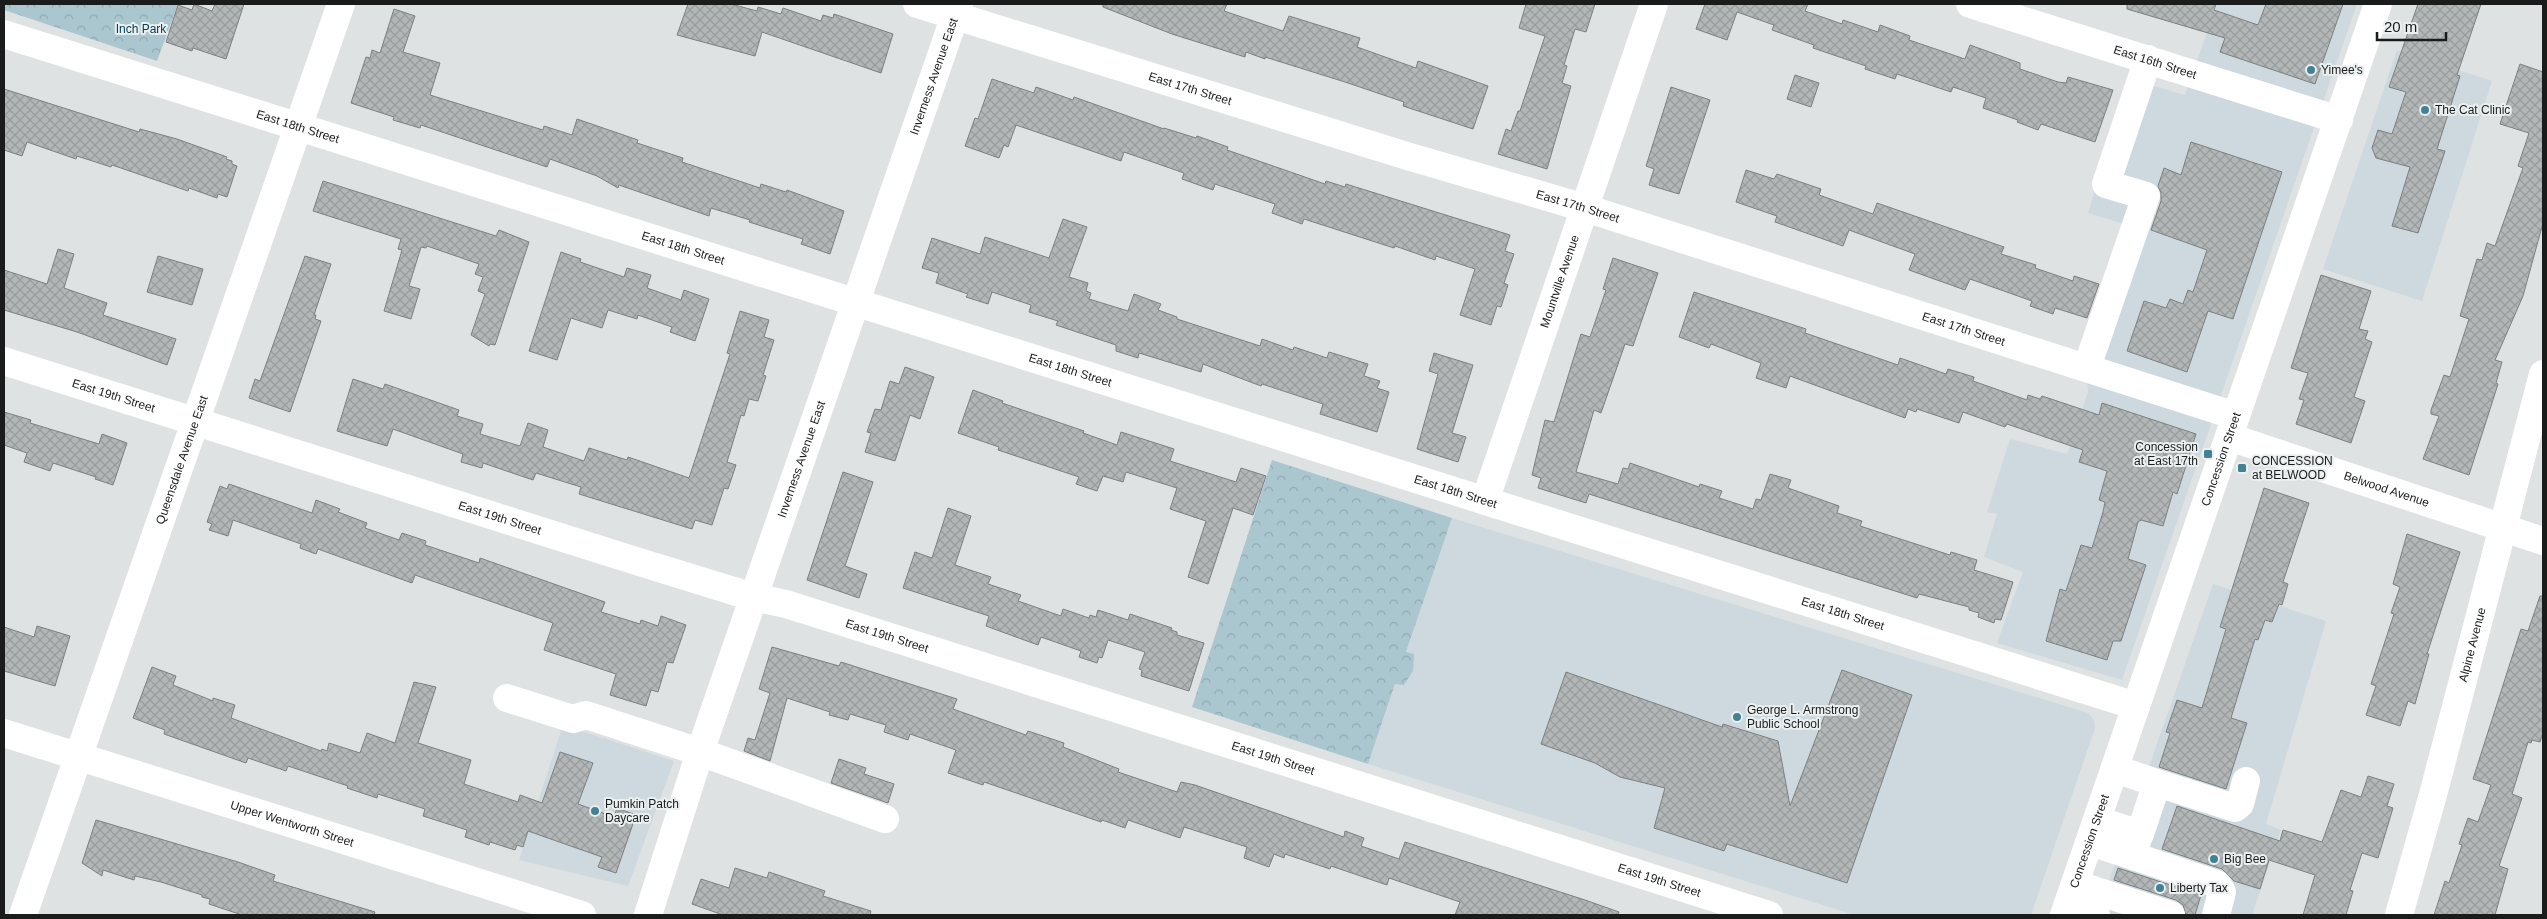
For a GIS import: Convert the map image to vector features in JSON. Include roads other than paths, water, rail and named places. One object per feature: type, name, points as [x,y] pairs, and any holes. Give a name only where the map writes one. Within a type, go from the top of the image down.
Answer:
[{"type":"street","name":"Queensdale Avenue East","points":[[23,915],[196,421],[296,128],[341,4]]},
{"type":"street","name":"East 17th Street","points":[[917,4],[957,9],[1397,153],[1585,208],[2087,367],[2233,426]]},
{"type":"street","name":"Mountville Avenue","points":[[1485,501],[1654,4]]},
{"type":"street","name":"East 16th Street","points":[[1970,4],[2339,120]]},
{"type":"street","name":"Concession Street","points":[[2069,902],[2378,4]]},
{"type":"street","name":"Inverness Avenue East","points":[[648,915],[700,752],[957,9]]},
{"type":"street","name":"East 18th Street","points":[[4,34],[296,128],[2136,706]]},
{"type":"street","points":[[2087,367],[2146,196],[2106,184],[2148,59]]},
{"type":"street","name":"East 19th Street","points":[[4,361],[753,597],[786,604],[1769,915]]},
{"type":"street","name":"Alpine Avenue","points":[[2399,915],[2429,809],[2543,374]]},
{"type":"street","name":"Belwood Avenue","points":[[2233,426],[2502,528],[2543,541]]},
{"type":"street","points":[[507,698],[573,719],[586,715],[700,752],[885,819]]},
{"type":"street","name":"Upper Wentworth Street","points":[[4,733],[582,915]]},
{"type":"street","points":[[2115,769],[2235,808],[2240,804],[2246,781]]},
{"type":"street","points":[[2136,845],[2157,783]]},
{"type":"street","points":[[2093,831],[2136,845],[2217,884],[2222,892],[2216,915]]},
{"type":"street","points":[[2069,902],[2096,915]]},
{"type":"street","points":[[2069,902],[2171,915]]},
{"type":"place","name":"Yimee's","points":[[2311,70]]},
{"type":"place","name":"The Cat Clinic","points":[[2425,110]]},
{"type":"place","name":"Concession at East 17th","points":[[2208,454]]},
{"type":"place","name":"CONCESSION at BELWOOD","points":[[2242,468]]},
{"type":"place","name":"George L. Armstrong Public School","points":[[1737,717]]},
{"type":"place","name":"Pumkin Patch Daycare","points":[[595,811]]},
{"type":"place","name":"Big Bee","points":[[2214,859]]},
{"type":"place","name":"Liberty Tax","points":[[2160,888]]},
{"type":"park label","name":"Inch Park","points":[[141,29]]}]
